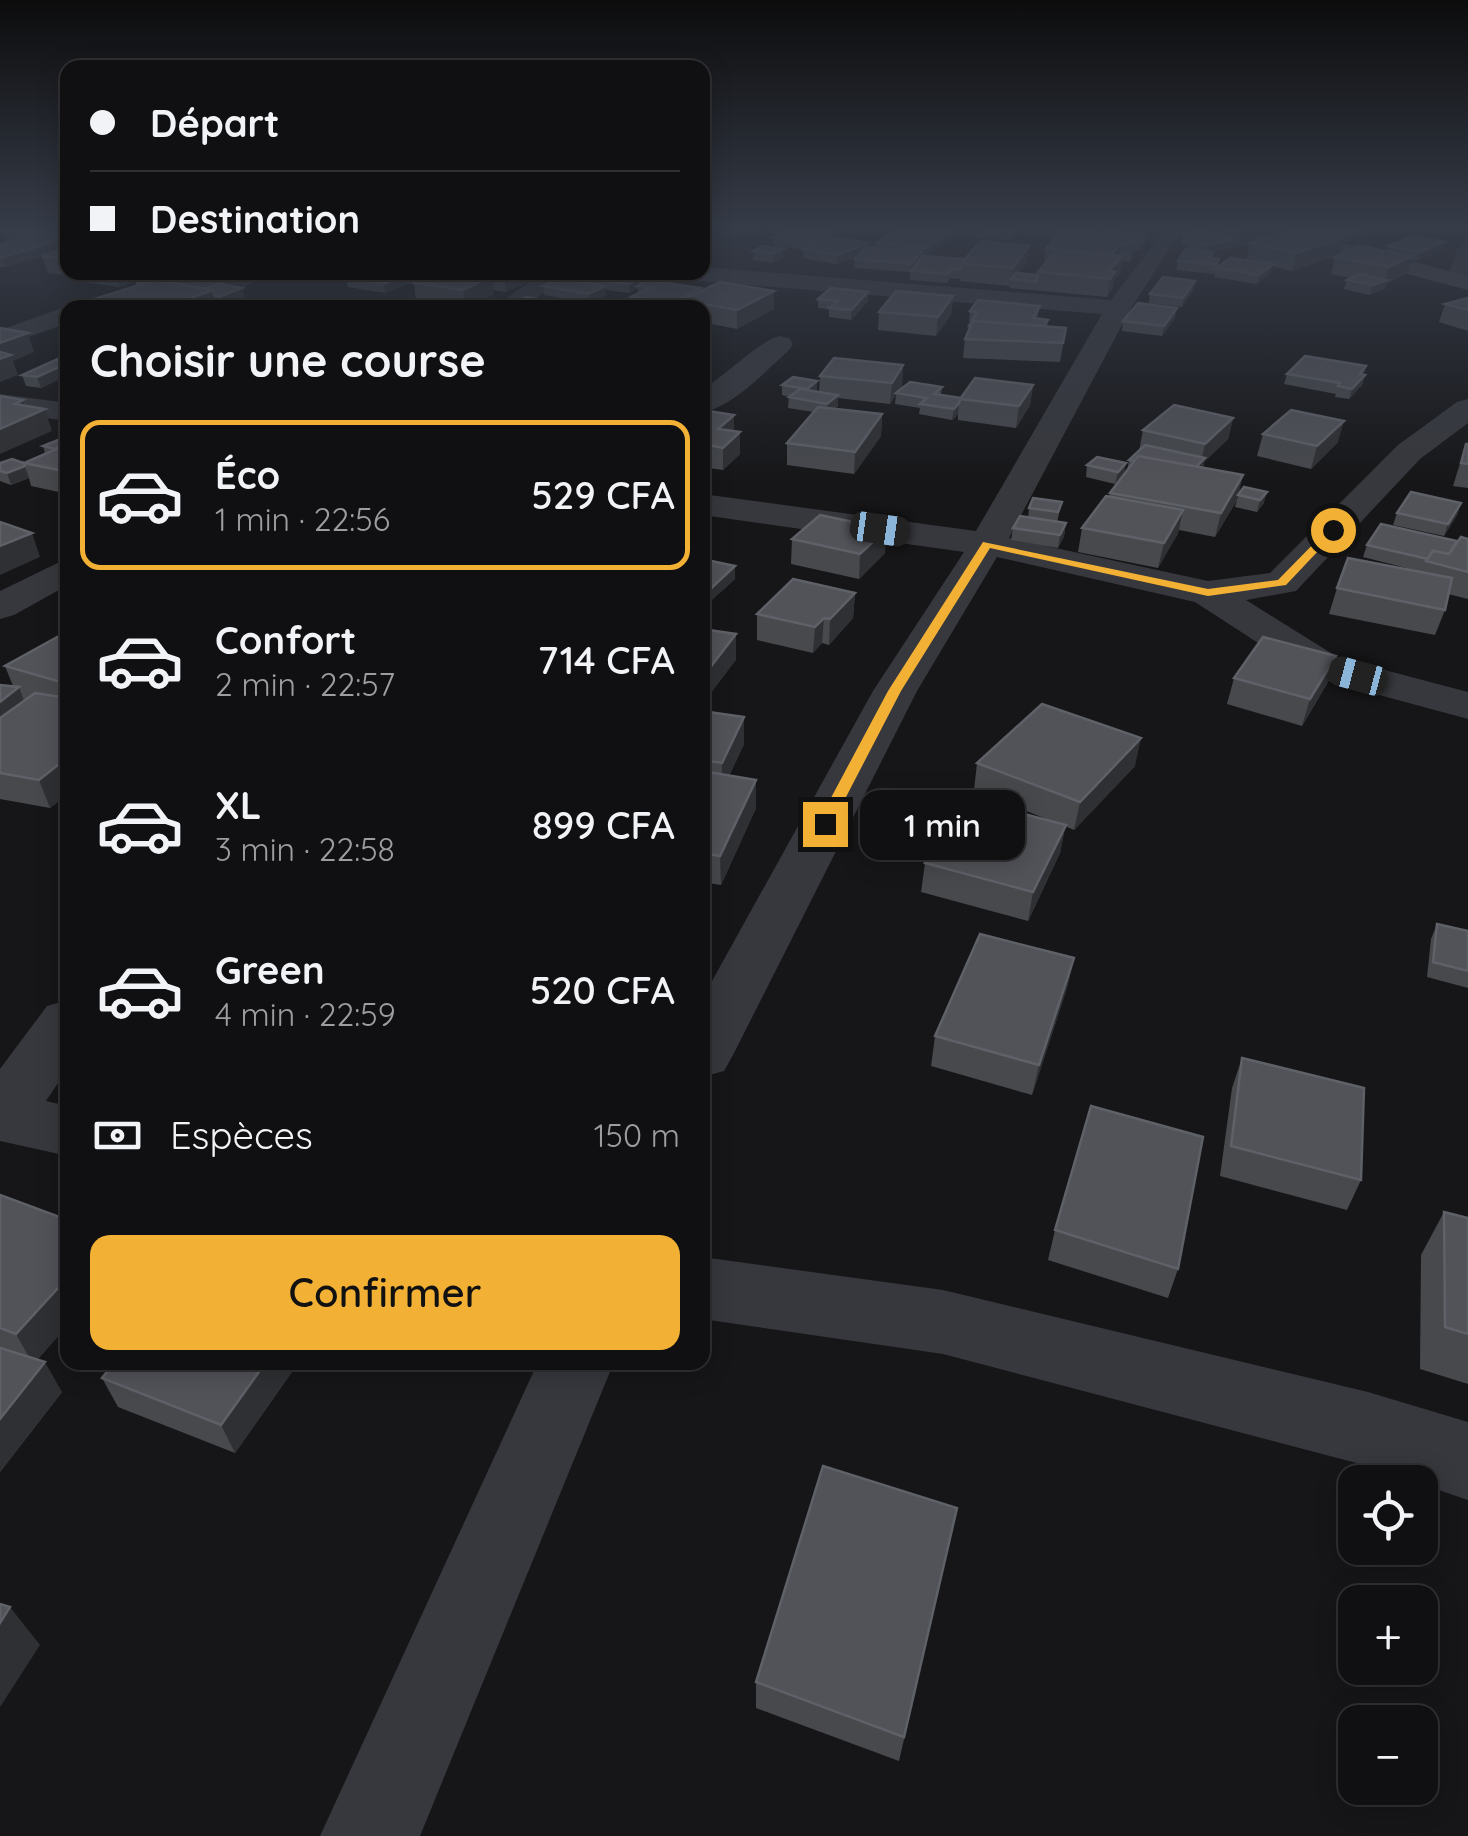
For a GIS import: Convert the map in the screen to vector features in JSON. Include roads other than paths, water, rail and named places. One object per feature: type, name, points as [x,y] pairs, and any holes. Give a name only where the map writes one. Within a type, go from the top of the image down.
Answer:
[{"type":"street","points":[[710,1040],[895,691],[987,544],[1115,314]]},
{"type":"street","points":[[0,339],[60,317]]},
{"type":"street","points":[[710,399],[744,376],[779,344]]},
{"type":"street","points":[[0,403],[60,411]]},
{"type":"street","points":[[710,505],[987,544],[1208,592],[1282,583],[1409,452],[1468,408]]},
{"type":"street","points":[[0,607],[60,573]]},
{"type":"street","points":[[1208,592],[1324,667],[1468,706]]},
{"type":"street","points":[[60,1032],[1,1115],[60,1130]]},
{"type":"street","points":[[710,1289],[943,1322],[1368,1430],[1468,1461]]},
{"type":"street","points":[[370,1836],[573,1370]]}]
